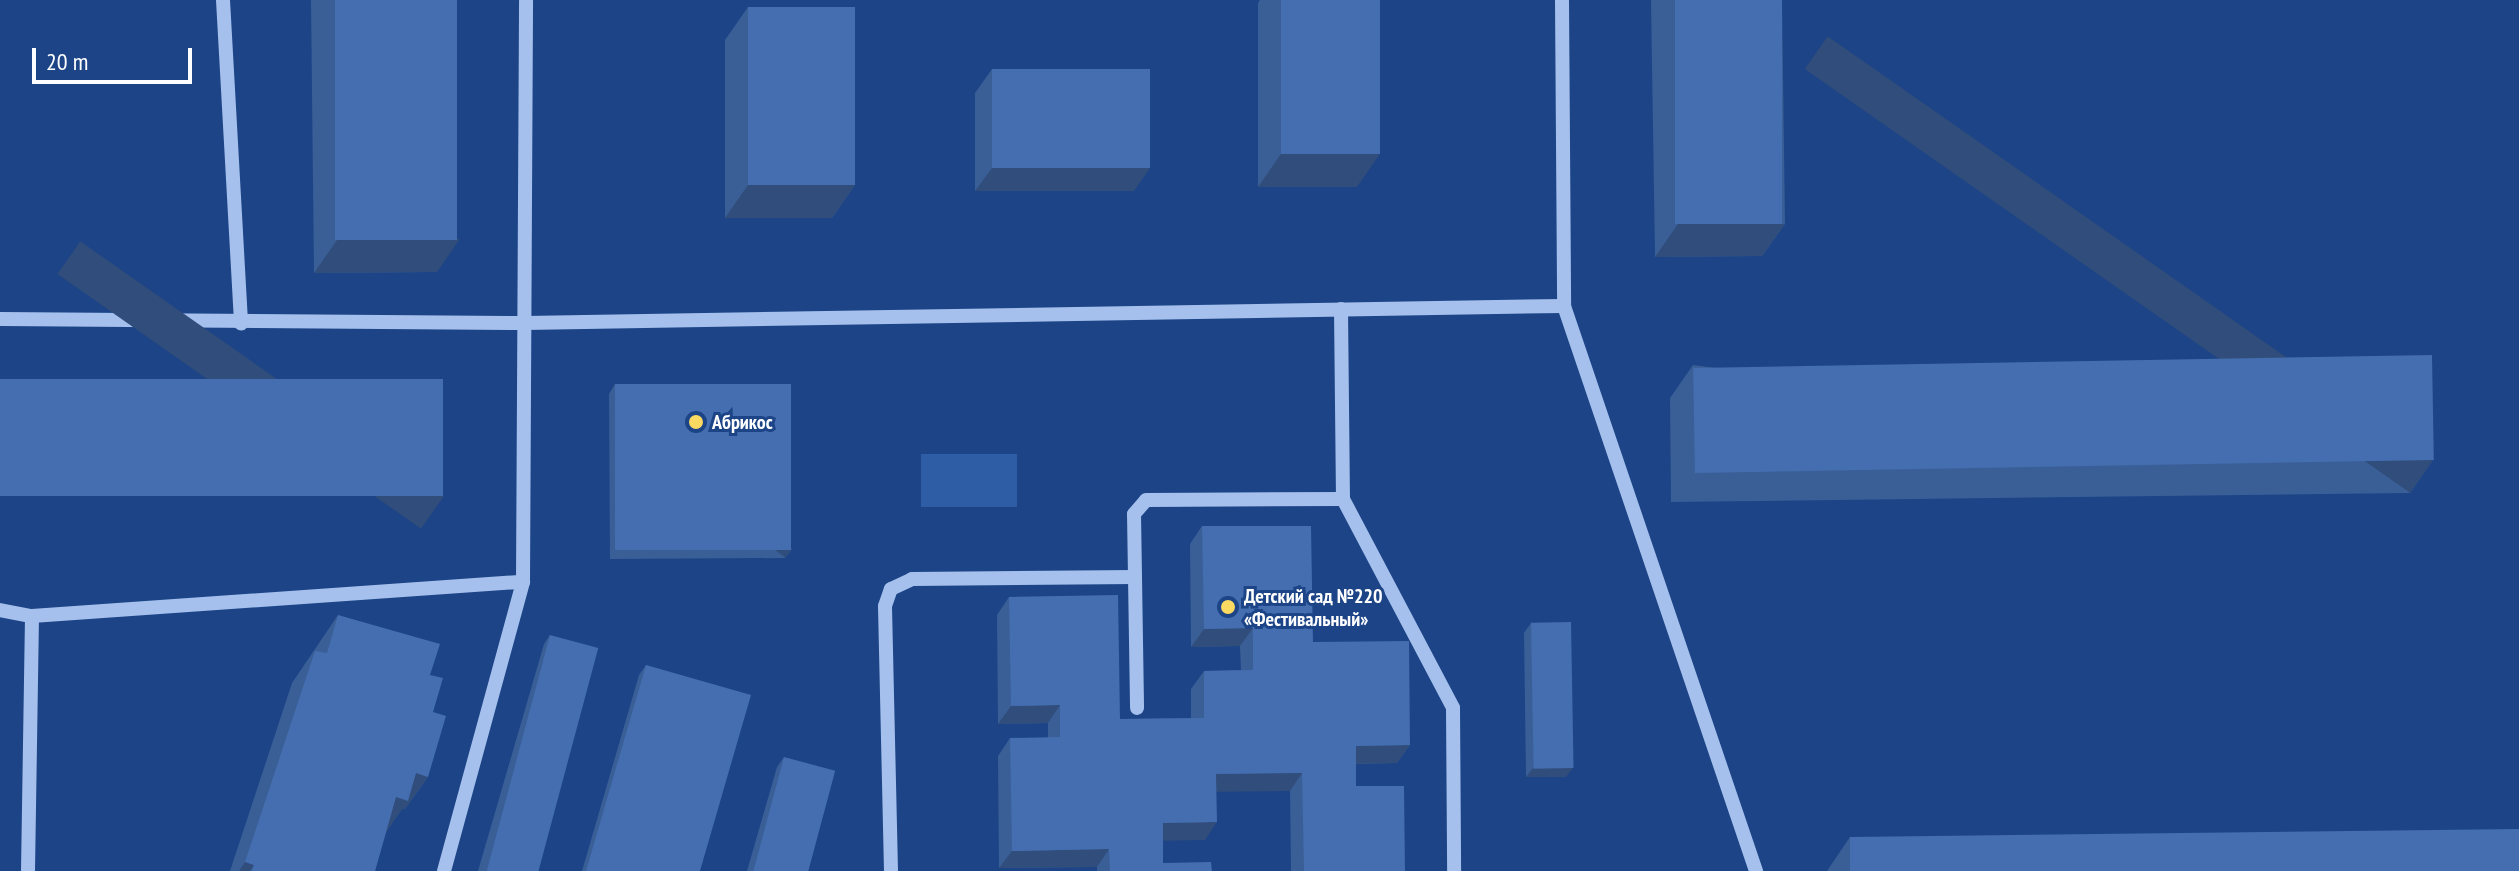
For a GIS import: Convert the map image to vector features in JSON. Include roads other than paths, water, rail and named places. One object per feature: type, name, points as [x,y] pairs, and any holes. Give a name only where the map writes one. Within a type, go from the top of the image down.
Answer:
[{"type":"lane","points":[[223,0],[241,323]]},
{"type":"lane","points":[[444,871],[523,582],[526,0]]},
{"type":"lane","points":[[1562,0],[1564,306],[1756,871]]},
{"type":"lane","points":[[0,319],[525,323],[1564,306]]},
{"type":"lane","points":[[1341,309],[1343,499],[1453,708],[1454,871]]},
{"type":"lane","points":[[1137,708],[1134,514],[1146,500],[1343,499]]},
{"type":"lane","points":[[891,871],[885,606],[891,589],[912,579],[1135,577]]},
{"type":"lane","points":[[0,610],[32,616],[523,582]]},
{"type":"lane","points":[[28,871],[32,616]]},
{"type":"place","name":"Абрикос","points":[[696,422]]},
{"type":"place","name":"Детский сад №220 «Фестивальный»","points":[[1228,607]]}]
